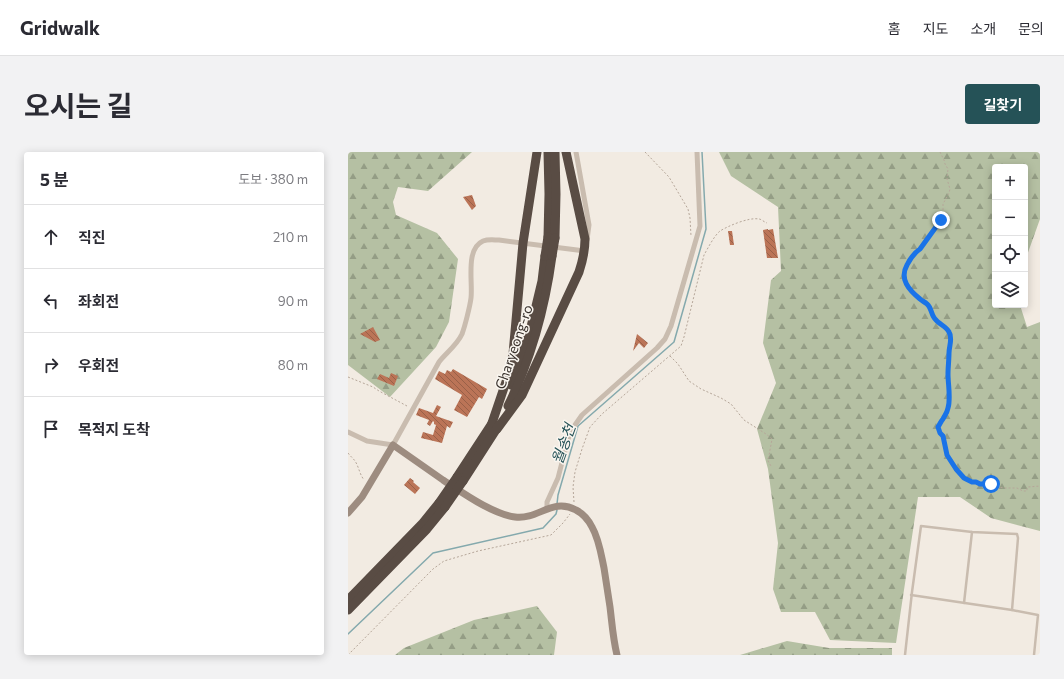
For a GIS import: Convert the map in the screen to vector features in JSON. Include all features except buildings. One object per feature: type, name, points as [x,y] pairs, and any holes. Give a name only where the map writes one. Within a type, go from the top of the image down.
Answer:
[{"type":"highway","points":[[494,428],[513,354],[523,243],[536,152]]},
{"type":"highway","points":[[548,152],[551,237]]},
{"type":"highway","points":[[551,237],[556,194],[555,152]]},
{"type":"highway","points":[[494,428],[522,395],[579,272],[585,251],[583,227],[566,152]]},
{"type":"highway","name":"Charyeong-ro","points":[[442,505],[494,428],[530,331],[549,256],[551,237]]},
{"type":"highway","points":[[348,600],[442,505]]},
{"type":"highway","points":[[348,610],[427,529],[442,505]]},
{"type":"street","points":[[348,513],[362,497],[369,486],[439,362],[457,342],[462,334],[471,299],[471,258],[478,246],[483,241],[490,240],[585,251],[589,225],[576,152]]},
{"type":"street","points":[[550,508],[547,502],[558,478],[568,439],[575,425],[582,415],[657,348],[665,339],[671,326],[700,226],[697,152]]},
{"type":"street","points":[[348,432],[367,440],[393,445],[472,499],[506,516],[528,516],[559,505],[572,507],[583,513],[593,528],[599,543],[617,655]]},
{"type":"lane","points":[[905,655],[911,595],[921,526],[972,532],[1016,534],[1018,538],[1012,610]]},
{"type":"lane","points":[[964,603],[972,532]]},
{"type":"lane","points":[[911,595],[1038,615],[1034,655]]},
{"type":"path","points":[[645,152],[669,177],[688,209],[691,236],[695,246]]},
{"type":"path","points":[[940,152],[948,169],[947,179],[950,189],[944,204],[943,215],[936,228],[920,249],[910,259],[904,269],[904,279],[911,291],[928,304],[935,319],[943,327],[947,328],[950,333],[951,338],[948,376],[949,406],[946,415],[938,427],[943,436],[947,455],[956,469],[967,480],[1004,488],[1017,488],[1023,491],[1027,491],[1028,487],[1040,486]]},
{"type":"path","points":[[670,356],[678,364],[689,381],[701,389],[731,404],[744,420],[772,439],[768,460],[771,466]]},
{"type":"path","points":[[348,377],[373,387],[413,409]]},
{"type":"path","points":[[348,453],[355,460],[361,476],[369,486]]},
{"type":"green space","points":[[348,152],[472,152],[428,191],[398,187],[393,202],[396,215],[437,233],[458,259],[449,322],[436,347],[390,397],[348,365]]},
{"type":"green space","points":[[719,152],[1040,152],[1040,219],[1028,253],[1028,164],[992,164],[992,308],[1021,308],[1027,327],[1040,322],[1040,531],[991,518],[960,497],[918,497],[896,643],[830,640],[815,612],[781,612],[773,589],[778,543],[768,469],[757,429],[776,383],[763,343],[771,280],[781,271],[778,207],[731,176]]},
{"type":"green space","points":[[537,606],[557,632],[554,655],[395,655],[404,648],[474,620]]},
{"type":"green space","points":[[787,641],[829,648],[892,648],[892,655],[740,655]]},
{"type":"waterway","name":"월송천","points":[[557,504],[558,495],[578,426],[674,342],[706,229],[702,152]]},
{"type":"waterway","name":"월송천","points":[[348,634],[433,553],[543,528],[556,514],[557,510]]},
{"type":"route","points":[[941,220],[926,242],[910,259],[904,269],[904,279],[911,291],[928,304],[935,319],[943,327],[947,328],[950,333],[951,338],[948,364],[949,406],[946,415],[938,427],[943,436],[947,449],[947,455],[964,478],[980,484],[991,484]]}]
